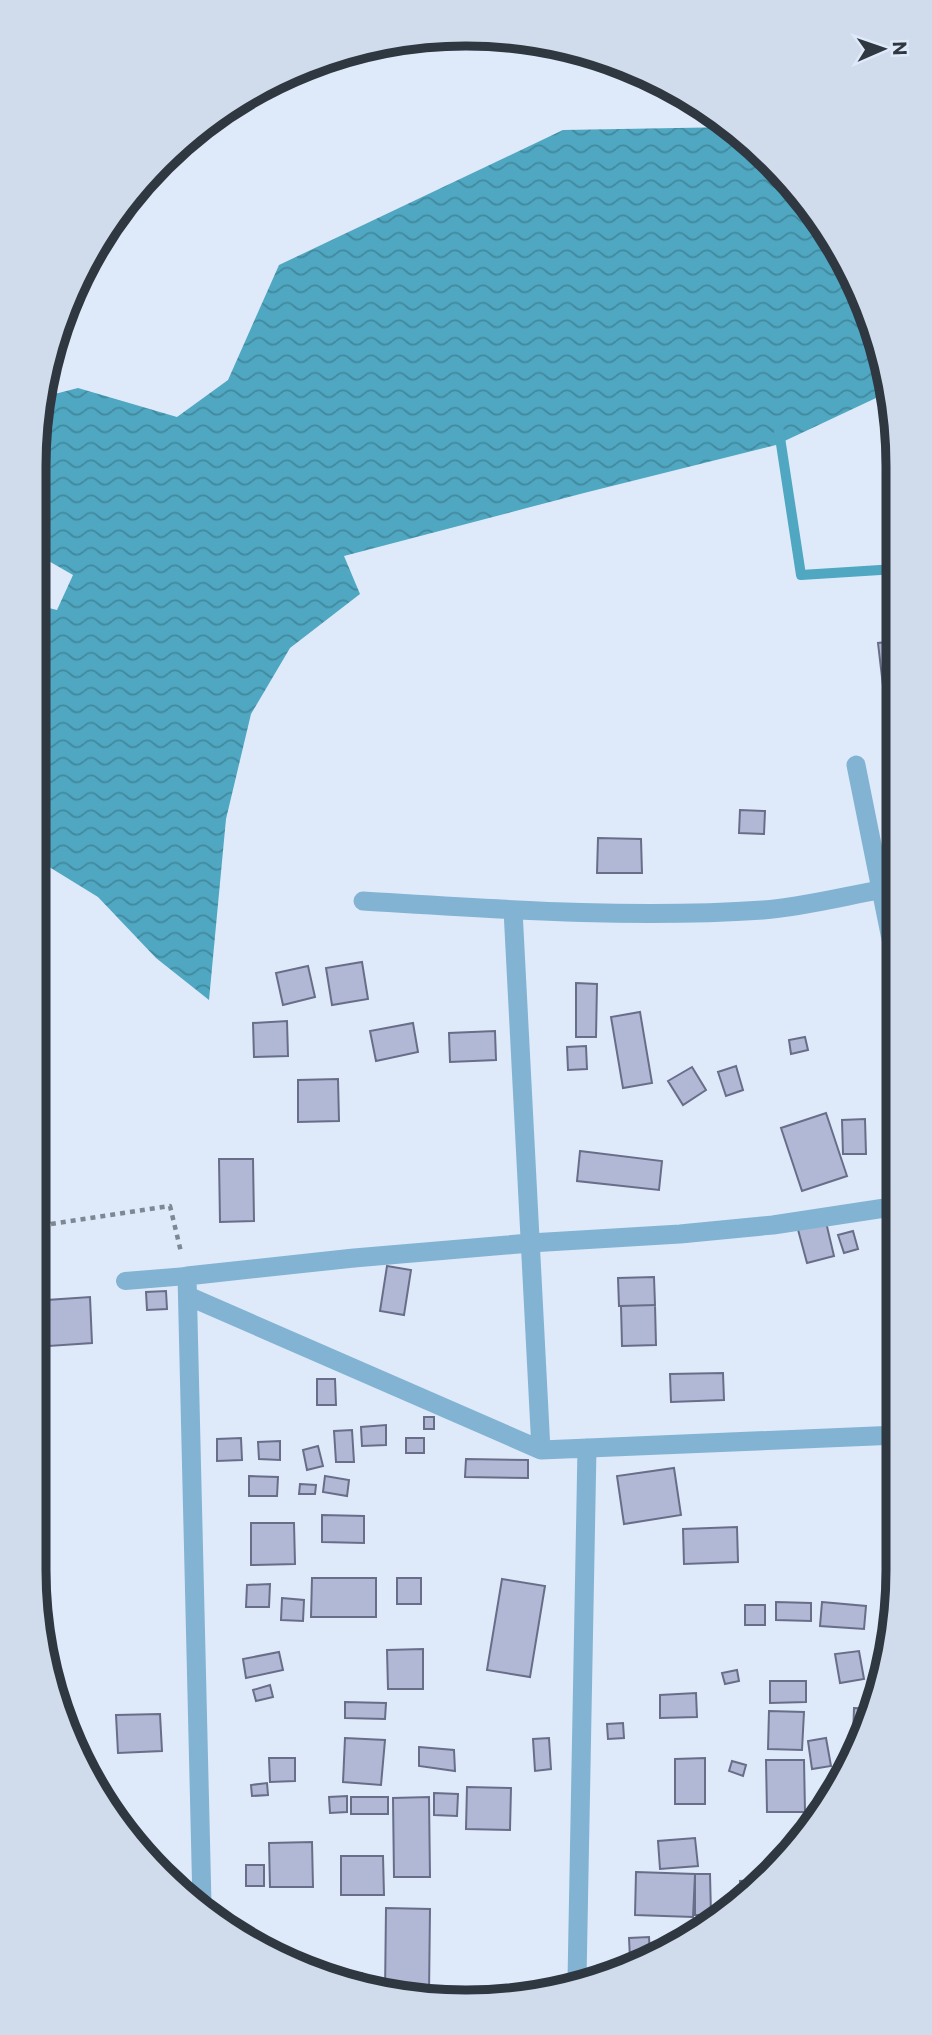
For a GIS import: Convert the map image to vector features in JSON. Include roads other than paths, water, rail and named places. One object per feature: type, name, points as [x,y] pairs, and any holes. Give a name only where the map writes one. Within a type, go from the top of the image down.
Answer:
[{"type":"street","points":[[856,765],[886,921]]},
{"type":"street","points":[[363,901],[643,914],[766,910],[879,890]]},
{"type":"street","points":[[513,910],[541,1450]]},
{"type":"street","points":[[202,1896],[187,1276],[354,1258],[773,1225],[886,1208]]},
{"type":"street","points":[[188,1296],[541,1450],[886,1435]]},
{"type":"street","points":[[577,1974],[587,1448]]},
{"type":"lane","points":[[125,1281],[187,1276]]},
{"type":"water","points":[[716,127],[722,132],[782,189],[816,232],[830,256],[864,331],[878,386],[876,398],[776,445],[344,556],[360,594],[290,648],[251,714],[226,819],[209,1000],[156,958],[98,897],[46,865],[46,607],[57,610],[73,575],[46,559],[46,438],[52,395],[78,388],[177,417],[228,380],[279,265],[563,130]]},
{"type":"waterway","points":[[779,431],[801,575],[886,570]]}]
